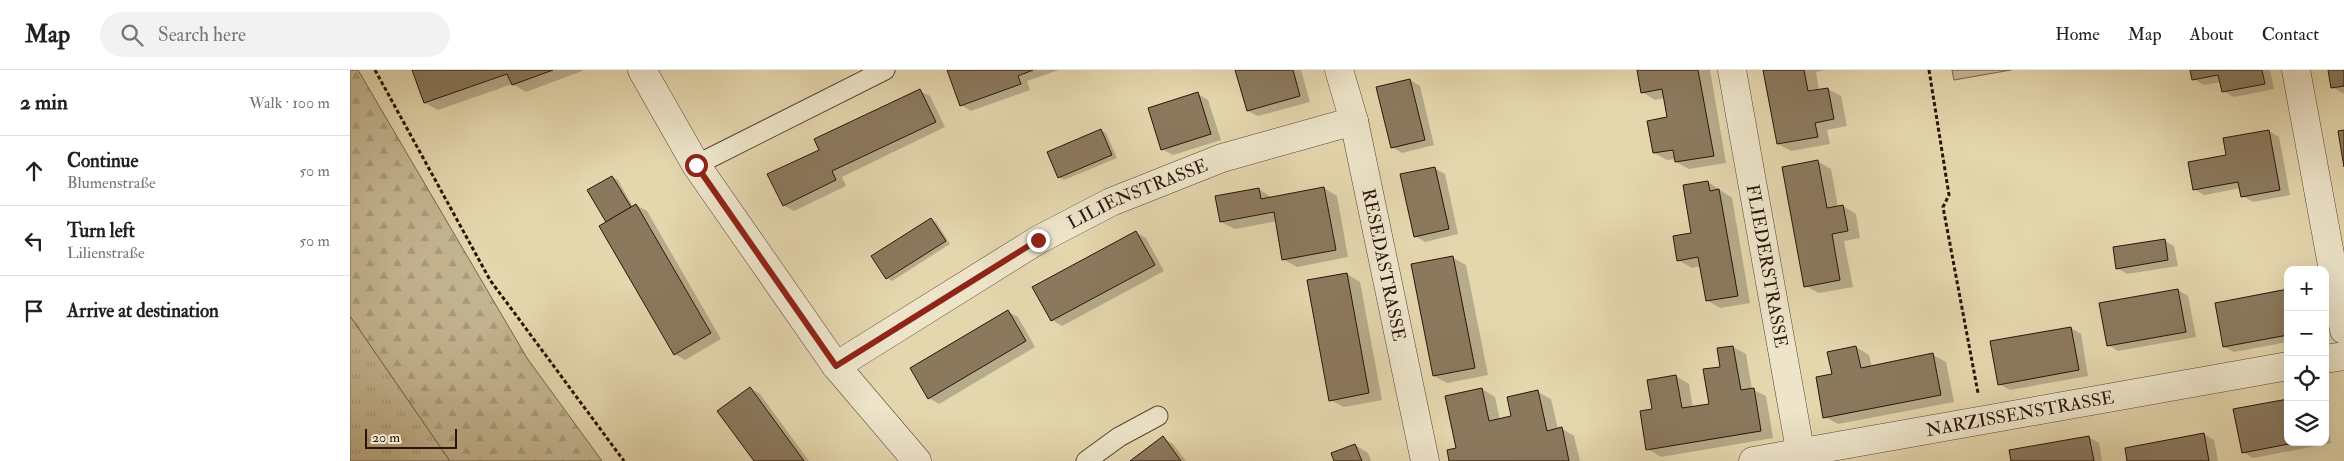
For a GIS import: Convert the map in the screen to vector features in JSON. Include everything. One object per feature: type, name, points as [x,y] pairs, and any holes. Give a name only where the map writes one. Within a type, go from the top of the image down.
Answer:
[{"type":"street","points":[[642,70],[696,165],[836,366],[917,461]]},
{"type":"street","name":"RESEDASTRASSE","points":[[1339,70],[1354,121],[1425,461]]},
{"type":"street","name":"FLIEDERSTRASSE","points":[[1732,70],[1801,457]]},
{"type":"street","points":[[2296,70],[2344,330]]},
{"type":"street","name":"LILIENSTRASSE","points":[[836,366],[1038,240],[1111,202],[1222,158],[1354,121]]},
{"type":"street","points":[[2329,358],[2344,356]]},
{"type":"street","name":"NARZISSENSTRASSE","points":[[1753,461],[1801,457],[1983,420],[2284,367]]},
{"type":"lane","points":[[696,165],[885,70]]},
{"type":"lane","points":[[1086,461],[1119,437],[1158,416]]},
{"type":"path","points":[[375,70],[490,280],[624,461]]},
{"type":"path","points":[[1929,70],[1949,195],[1943,207],[1983,420]]},
{"type":"green space","points":[[350,70],[358,70],[527,358],[602,461],[450,461],[350,316]]},
{"type":"green space","points":[[1952,70],[2011,70],[1954,80]]},
{"type":"green space","points":[[350,316],[450,461],[350,461]]},
{"type":"building","points":[[412,70],[553,70],[512,85],[507,74],[424,103]]},
{"type":"building","points":[[947,70],[1033,70],[1018,76],[1021,84],[960,106]]},
{"type":"building","points":[[1235,70],[1293,70],[1300,96],[1247,111]]},
{"type":"building","points":[[1637,70],[1698,70],[1714,156],[1675,162],[1673,150],[1653,153],[1647,121],[1667,117],[1662,89],[1641,93]]},
{"type":"building","points":[[1763,70],[1804,70],[1808,91],[1828,88],[1834,119],[1815,123],[1818,137],[1777,144]]},
{"type":"building","points":[[2190,70],[2262,70],[2265,84],[2222,92],[2218,75],[2192,80]]},
{"type":"building","points":[[2328,70],[2344,70],[2344,86],[2331,88]]},
{"type":"building","points":[[1410,79],[1425,140],[1391,148],[1376,87]]},
{"type":"building","points":[[920,89],[936,122],[832,171],[836,180],[783,206],[767,174],[819,150],[814,139]]},
{"type":"building","points":[[1198,92],[1211,134],[1161,150],[1148,108]]},
{"type":"building","points":[[1101,129],[1112,155],[1058,178],[1047,152]]},
{"type":"building","points":[[2269,130],[2280,190],[2241,197],[2238,182],[2193,190],[2188,162],[2226,155],[2223,138]]},
{"type":"building","points":[[2344,130],[2344,167],[2338,131]]},
{"type":"building","points":[[1818,160],[1827,208],[1843,205],[1848,231],[1832,234],[1840,280],[1804,287],[1782,167]]},
{"type":"building","points":[[1435,167],[1449,229],[1414,237],[1400,174]]},
{"type":"building","points":[[612,176],[631,207],[606,222],[587,190]]},
{"type":"building","points":[[1708,181],[1710,191],[1719,189],[1738,296],[1706,301],[1698,257],[1677,261],[1673,236],[1691,233],[1683,185]]},
{"type":"building","points":[[1324,187],[1336,250],[1282,260],[1274,212],[1220,222],[1215,196],[1259,188],[1261,199]]},
{"type":"building","points":[[636,204],[711,333],[674,355],[599,226]]},
{"type":"building","points":[[931,218],[946,241],[886,279],[871,256]]},
{"type":"building","points":[[1136,231],[1155,265],[1051,321],[1032,287]]},
{"type":"building","points":[[2165,239],[2168,260],[2116,269],[2113,247]]},
{"type":"building","points":[[1453,256],[1475,368],[1433,376],[1411,264]]},
{"type":"building","points":[[1347,273],[1369,393],[1329,401],[1307,280]]},
{"type":"building","points":[[2178,289],[2186,332],[2107,346],[2099,303]]},
{"type":"building","points":[[2284,290],[2284,336],[2223,347],[2215,303]]},
{"type":"building","points":[[1008,310],[1026,341],[928,399],[910,368]]},
{"type":"building","points":[[2071,327],[2079,370],[1998,385],[1990,341]]},
{"type":"building","points":[[1733,346],[1741,390],[1754,388],[1761,431],[1646,450],[1640,411],[1652,409],[1647,380],[1676,375],[1682,408],[1709,404],[1703,369],[1720,367],[1717,348]]},
{"type":"building","points":[[1856,346],[1861,368],[1933,353],[1941,395],[1823,418],[1816,377],[1832,374],[1827,352]]},
{"type":"building","points":[[750,387],[804,461],[754,461],[717,411]]},
{"type":"building","points":[[1482,388],[1489,421],[1511,416],[1507,397],[1538,390],[1547,431],[1562,427],[1569,461],[1449,461],[1447,450],[1456,448],[1445,396]]},
{"type":"building","points":[[2284,400],[2284,445],[2242,453],[2233,409]]},
{"type":"building","points":[[2204,433],[2209,461],[2127,461],[2125,448]]},
{"type":"building","points":[[1163,436],[1181,461],[1130,461]]},
{"type":"building","points":[[2089,436],[2094,461],[2011,461],[2009,450]]},
{"type":"building","points":[[1355,444],[1362,461],[1334,461],[1331,453]]},
{"type":"route","points":[[696,165],[836,366],[1038,240]]}]
